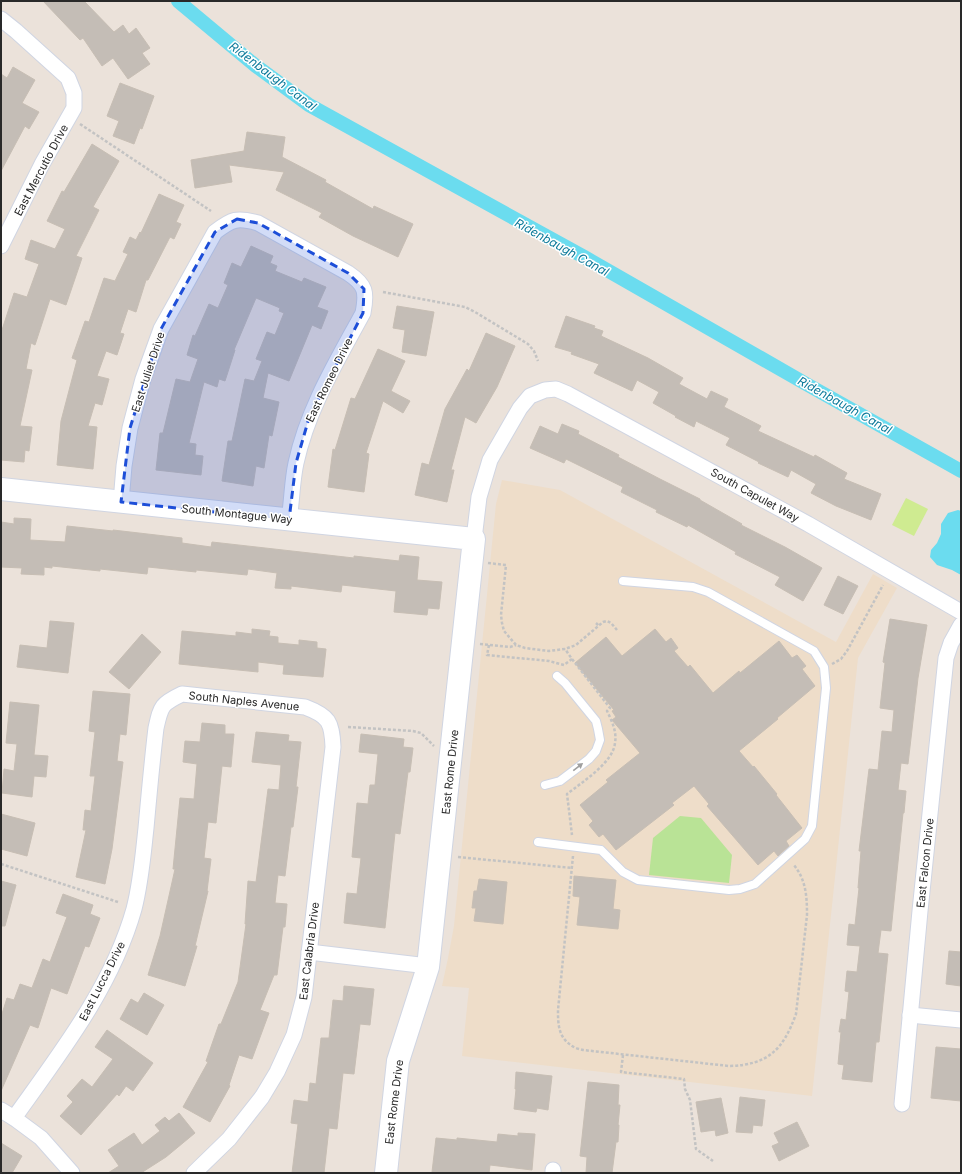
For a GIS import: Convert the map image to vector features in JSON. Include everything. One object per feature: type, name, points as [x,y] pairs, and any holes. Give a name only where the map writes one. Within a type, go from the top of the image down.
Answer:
[{"type":"street","name":"East Mercutio Drive","points":[[1,19],[68,78],[74,93],[74,108],[42,164],[1,246]]},
{"type":"street","name":"East Romeo Drive","points":[[237,219],[258,223],[348,273],[358,280],[364,289],[365,301],[363,313],[328,376],[309,418],[296,463],[289,520]]},
{"type":"street","name":"East Juliet Drive","points":[[121,502],[124,466],[130,428],[143,379],[161,329],[215,232],[226,224],[237,219]]},
{"type":"street","name":"South Capulet Way","points":[[545,390],[556,389],[568,394],[808,524],[961,612]]},
{"type":"street","name":"East Rome Drive","points":[[386,1173],[398,1061],[428,966],[479,497],[490,460],[520,408],[530,396],[545,390]]},
{"type":"street","name":"South Montague Way","points":[[1,490],[474,539]]},
{"type":"street","name":"East Falcon Drive","points":[[902,1104],[946,658],[951,643],[961,625]]},
{"type":"street","name":"South Naples Avenue","points":[[161,707],[170,700],[182,694],[305,708],[317,712],[327,719]]},
{"type":"street","name":"East Lucca Drive","points":[[7,1114],[87,1012],[117,955],[127,932],[134,908],[142,866],[156,728],[161,707]]},
{"type":"street","name":"East Calabria Drive","points":[[194,1173],[229,1139],[262,1097],[277,1072],[294,1035],[304,997],[333,746],[332,732],[327,719]]},
{"type":"street","points":[[309,952],[428,966]]},
{"type":"street","points":[[910,1015],[961,1020]]},
{"type":"street","points":[[7,1114],[41,1138],[72,1173]]},
{"type":"lane","points":[[538,842],[601,850],[623,872],[638,880],[730,890],[740,889],[755,884],[805,839],[812,826],[826,688],[824,667],[814,651],[708,592],[693,587],[623,581]]},
{"type":"lane","points":[[545,785],[560,781],[589,759],[596,751],[600,740],[596,721],[565,683],[557,676]]},
{"type":"path","points":[[77,122],[211,212]]},
{"type":"path","points":[[383,292],[465,307],[528,344],[534,351],[538,361]]},
{"type":"path","points":[[488,563],[506,565],[501,615],[504,631],[516,645],[525,648],[549,651],[565,649],[576,645],[603,622],[607,621],[617,630]]},
{"type":"path","points":[[824,667],[841,659],[847,651],[883,585]]},
{"type":"path","points":[[596,623],[599,626]]},
{"type":"path","points":[[479,644],[510,647],[516,645]]},
{"type":"path","points":[[489,645],[487,655],[549,661],[564,665],[572,658],[565,649]]},
{"type":"path","points":[[348,727],[413,731],[421,733],[437,749]]},
{"type":"path","points":[[574,847],[558,1010],[558,1026],[562,1037],[570,1045],[583,1050],[729,1066],[743,1065],[759,1061],[771,1054],[782,1043],[791,1028],[796,1014],[807,915],[807,901],[802,878],[798,870],[786,856]]},
{"type":"path","points":[[458,857],[572,868]]},
{"type":"path","points":[[1,864],[118,902]]},
{"type":"path","points":[[622,1055],[621,1072],[684,1079],[685,1089],[690,1100],[696,1149],[713,1161]]},
{"type":"highlighted area","points":[[237,219],[258,223],[348,273],[364,289],[363,313],[309,418],[296,463],[289,520],[121,502],[130,428],[161,329],[215,232]]},
{"type":"shaded area","points":[[502,480],[560,490],[836,642],[873,574],[897,588],[858,658],[812,1096],[462,1056],[469,988],[442,986],[454,926],[496,504]]},
{"type":"green space","points":[[906,498],[928,509],[914,536],[892,525]]},
{"type":"green space","points":[[680,816],[701,818],[732,855],[729,883],[649,875],[653,838]]},
{"type":"water","points":[[958,510],[961,511],[961,575],[937,565],[930,557],[931,550],[937,543],[941,534],[941,524],[948,513]]},
{"type":"building","points":[[43,1],[84,1],[114,32],[123,25],[129,34],[136,28],[150,48],[142,53],[150,64],[128,79],[113,58],[102,66],[83,38],[80,40]]},
{"type":"building","points":[[13,67],[35,80],[22,103],[39,112],[29,129],[25,126],[1,171],[1,74],[7,78]]},
{"type":"building","points":[[120,83],[154,96],[142,129],[140,128],[134,144],[113,136],[119,121],[107,116]]},
{"type":"building","points":[[247,132],[285,137],[282,157],[326,180],[325,182],[373,209],[374,206],[413,224],[398,257],[353,236],[319,217],[322,213],[276,190],[284,172],[229,165],[232,182],[195,188],[191,160],[244,151]]},
{"type":"building","points":[[92,144],[119,161],[93,207],[99,210],[76,256],[82,258],[66,305],[50,299],[35,345],[31,343],[26,369],[32,370],[20,426],[32,427],[29,451],[25,450],[24,462],[1,460],[1,333],[14,293],[27,297],[39,264],[25,259],[31,240],[55,249],[65,229],[47,221],[62,191],[64,192]]},
{"type":"building","points":[[159,194],[184,205],[176,222],[181,224],[174,239],[170,237],[148,280],[146,280],[136,312],[128,309],[120,333],[124,334],[117,355],[106,351],[97,376],[109,379],[102,405],[95,403],[88,426],[97,427],[93,469],[57,465],[61,421],[77,360],[72,358],[85,321],[89,322],[104,278],[115,281],[128,254],[123,252],[130,237],[136,240],[140,232],[141,233]]},
{"type":"building","points":[[251,246],[273,256],[270,263],[277,266],[275,271],[302,282],[304,278],[326,287],[317,307],[328,311],[321,329],[312,325],[289,381],[268,373],[263,398],[279,402],[272,436],[269,435],[264,468],[256,466],[253,486],[222,481],[228,441],[232,441],[245,379],[254,381],[262,361],[256,359],[267,332],[275,335],[284,313],[279,311],[280,308],[256,298],[234,350],[225,381],[219,379],[217,387],[204,382],[189,443],[196,444],[195,455],[203,456],[201,475],[156,470],[160,433],[163,433],[176,379],[190,382],[198,359],[187,355],[193,335],[195,336],[209,304],[218,308],[228,285],[224,283],[232,263],[241,267]]},
{"type":"building","points":[[397,306],[434,312],[426,356],[402,352],[405,330],[393,328]]},
{"type":"building","points":[[566,316],[595,326],[594,328],[603,331],[601,336],[648,358],[683,378],[679,384],[707,399],[711,391],[728,399],[724,407],[761,426],[758,431],[814,457],[815,455],[847,473],[844,479],[881,494],[871,520],[836,506],[811,493],[816,484],[791,470],[788,477],[758,463],[759,462],[726,445],[730,438],[696,421],[694,427],[675,417],[676,416],[653,403],[659,392],[637,380],[632,391],[594,373],[599,364],[571,354],[572,352],[555,347]]},
{"type":"building","points":[[486,333],[515,346],[497,387],[476,423],[465,417],[451,470],[454,470],[447,502],[415,495],[422,463],[429,465],[445,409],[467,369],[469,371]]},
{"type":"building","points":[[378,349],[405,361],[391,391],[410,401],[403,413],[383,401],[366,453],[369,454],[364,492],[328,487],[333,449],[335,450],[351,398],[355,399]]},
{"type":"building","points":[[562,424],[579,431],[578,434],[619,455],[618,457],[700,499],[742,524],[741,525],[822,568],[803,601],[775,585],[780,577],[735,554],[736,552],[688,525],[687,527],[656,512],[657,510],[621,492],[623,487],[566,459],[564,463],[530,448],[540,426],[558,434]]},
{"type":"building","points":[[14,518],[31,519],[30,540],[65,542],[67,526],[182,538],[182,543],[211,547],[212,542],[354,558],[354,556],[399,561],[400,555],[419,557],[417,580],[442,582],[439,609],[428,608],[427,615],[394,612],[396,591],[342,585],[341,592],[291,586],[291,589],[275,588],[277,573],[248,569],[247,575],[148,567],[147,574],[52,566],[52,568],[44,567],[44,575],[21,574],[22,568],[1,567],[1,522],[14,524]]},
{"type":"building","points":[[838,576],[858,586],[843,614],[824,605]]},
{"type":"building","points":[[890,619],[927,625],[918,678],[908,764],[901,763],[898,790],[906,791],[891,931],[881,930],[878,953],[888,954],[879,1042],[876,1042],[872,1082],[842,1079],[844,1065],[838,1064],[841,1032],[839,1032],[841,1019],[846,1020],[849,992],[845,991],[847,971],[857,972],[860,946],[847,945],[849,924],[855,925],[861,851],[859,851],[869,769],[878,770],[882,731],[892,732],[894,710],[880,708],[885,663],[883,662]]},
{"type":"building","points":[[50,621],[74,623],[68,673],[17,667],[20,645],[47,648]]},
{"type":"building","points":[[252,629],[270,631],[269,636],[278,637],[278,643],[299,645],[299,640],[317,642],[317,648],[326,649],[323,677],[283,674],[284,665],[258,662],[258,672],[179,664],[182,631],[236,636],[236,632],[252,634]]},
{"type":"building","points":[[655,629],[666,642],[671,638],[678,648],[674,651],[688,667],[690,665],[713,693],[779,641],[792,658],[797,655],[806,666],[802,669],[815,686],[739,751],[753,767],[754,766],[777,794],[776,795],[802,828],[786,841],[789,846],[778,856],[774,851],[758,865],[707,806],[709,804],[694,786],[672,803],[674,805],[616,850],[603,834],[599,837],[589,825],[593,821],[580,805],[608,782],[606,780],[640,753],[612,720],[616,717],[612,711],[614,710],[575,663],[606,637],[622,656]]},
{"type":"building","points":[[142,634],[161,652],[129,689],[109,672]]},
{"type":"building","points":[[93,691],[130,694],[126,735],[120,734],[117,761],[123,762],[112,849],[105,884],[76,877],[86,830],[83,830],[85,810],[91,811],[95,776],[90,776],[95,732],[89,731]]},
{"type":"building","points":[[10,702],[39,705],[34,755],[48,756],[46,777],[34,776],[32,797],[2,793],[4,769],[14,771],[17,744],[6,743]]},
{"type":"building","points":[[202,723],[225,725],[225,734],[234,734],[231,767],[222,766],[216,823],[208,822],[204,858],[211,859],[208,891],[195,946],[197,946],[185,986],[148,975],[160,936],[175,869],[173,869],[180,798],[194,799],[197,764],[183,762],[185,741],[200,742]]},
{"type":"building","points":[[256,732],[289,735],[288,741],[301,742],[296,787],[298,787],[293,827],[291,827],[285,876],[278,875],[275,903],[287,904],[285,927],[283,927],[277,975],[274,975],[260,1010],[269,1013],[252,1059],[239,1055],[229,1085],[230,1086],[210,1122],[183,1107],[208,1062],[206,1061],[219,1024],[221,1024],[238,982],[246,924],[248,881],[256,882],[268,789],[279,790],[281,765],[252,762]]},
{"type":"building","points":[[361,734],[404,739],[403,747],[413,748],[410,772],[408,772],[400,834],[395,833],[385,928],[344,923],[347,893],[357,894],[361,858],[352,857],[357,803],[368,804],[370,785],[375,785],[378,754],[359,752]]},
{"type":"building","points":[[1,814],[35,823],[27,856],[1,849]]},
{"type":"building","points":[[574,876],[616,880],[613,909],[620,910],[618,929],[577,925],[580,897],[573,896]]},
{"type":"building","points":[[479,879],[507,882],[503,924],[474,921],[476,908],[472,908],[474,891],[477,891]]},
{"type":"building","points":[[1,881],[16,885],[5,926],[1,926]]},
{"type":"building","points":[[63,894],[93,905],[90,914],[100,918],[89,947],[85,946],[67,994],[51,988],[38,1028],[30,1025],[1,1091],[1,1017],[7,998],[14,1000],[20,984],[32,988],[43,959],[50,962],[67,917],[56,913]]},
{"type":"building","points":[[949,951],[961,952],[961,986],[946,984]]},
{"type":"building","points":[[344,986],[374,989],[370,1025],[360,1024],[354,1074],[343,1073],[337,1129],[329,1128],[324,1173],[292,1173],[298,1124],[291,1123],[294,1100],[308,1102],[310,1083],[316,1084],[321,1038],[329,1038],[333,1000],[343,1001]]},
{"type":"building","points":[[144,993],[164,1005],[147,1035],[120,1019],[131,999],[138,1003]]},
{"type":"building","points":[[107,1030],[153,1063],[133,1091],[126,1086],[119,1096],[117,1094],[81,1135],[60,1116],[73,1102],[67,1096],[82,1079],[92,1087],[113,1059],[95,1047]]},
{"type":"building","points":[[936,1047],[961,1049],[961,1101],[931,1098]]},
{"type":"building","points":[[516,1072],[552,1076],[548,1110],[537,1108],[536,1112],[514,1109]]},
{"type":"building","points":[[588,1082],[619,1085],[618,1105],[620,1105],[618,1142],[616,1142],[612,1173],[586,1173],[587,1157],[580,1156]]},
{"type":"building","points":[[740,1097],[765,1100],[762,1126],[753,1125],[752,1133],[736,1132]]},
{"type":"building","points":[[721,1098],[728,1133],[716,1136],[715,1130],[701,1132],[696,1102]]},
{"type":"building","points":[[179,1113],[195,1133],[166,1157],[141,1173],[108,1173],[119,1166],[108,1150],[134,1133],[142,1145],[160,1131],[155,1125],[165,1117],[169,1121]]},
{"type":"building","points":[[797,1122],[809,1146],[779,1161],[772,1146],[779,1143],[774,1133]]},
{"type":"building","points":[[518,1133],[535,1134],[532,1170],[490,1165],[489,1173],[432,1172],[436,1138],[457,1140],[457,1138],[497,1142],[498,1134],[518,1136]]},
{"type":"building","points":[[1,1143],[22,1156],[12,1173],[1,1173]]},
{"type":"waterway","name":"Ridenbaugh Canal","points":[[178,1],[256,66],[309,105],[586,258],[961,471]]}]
